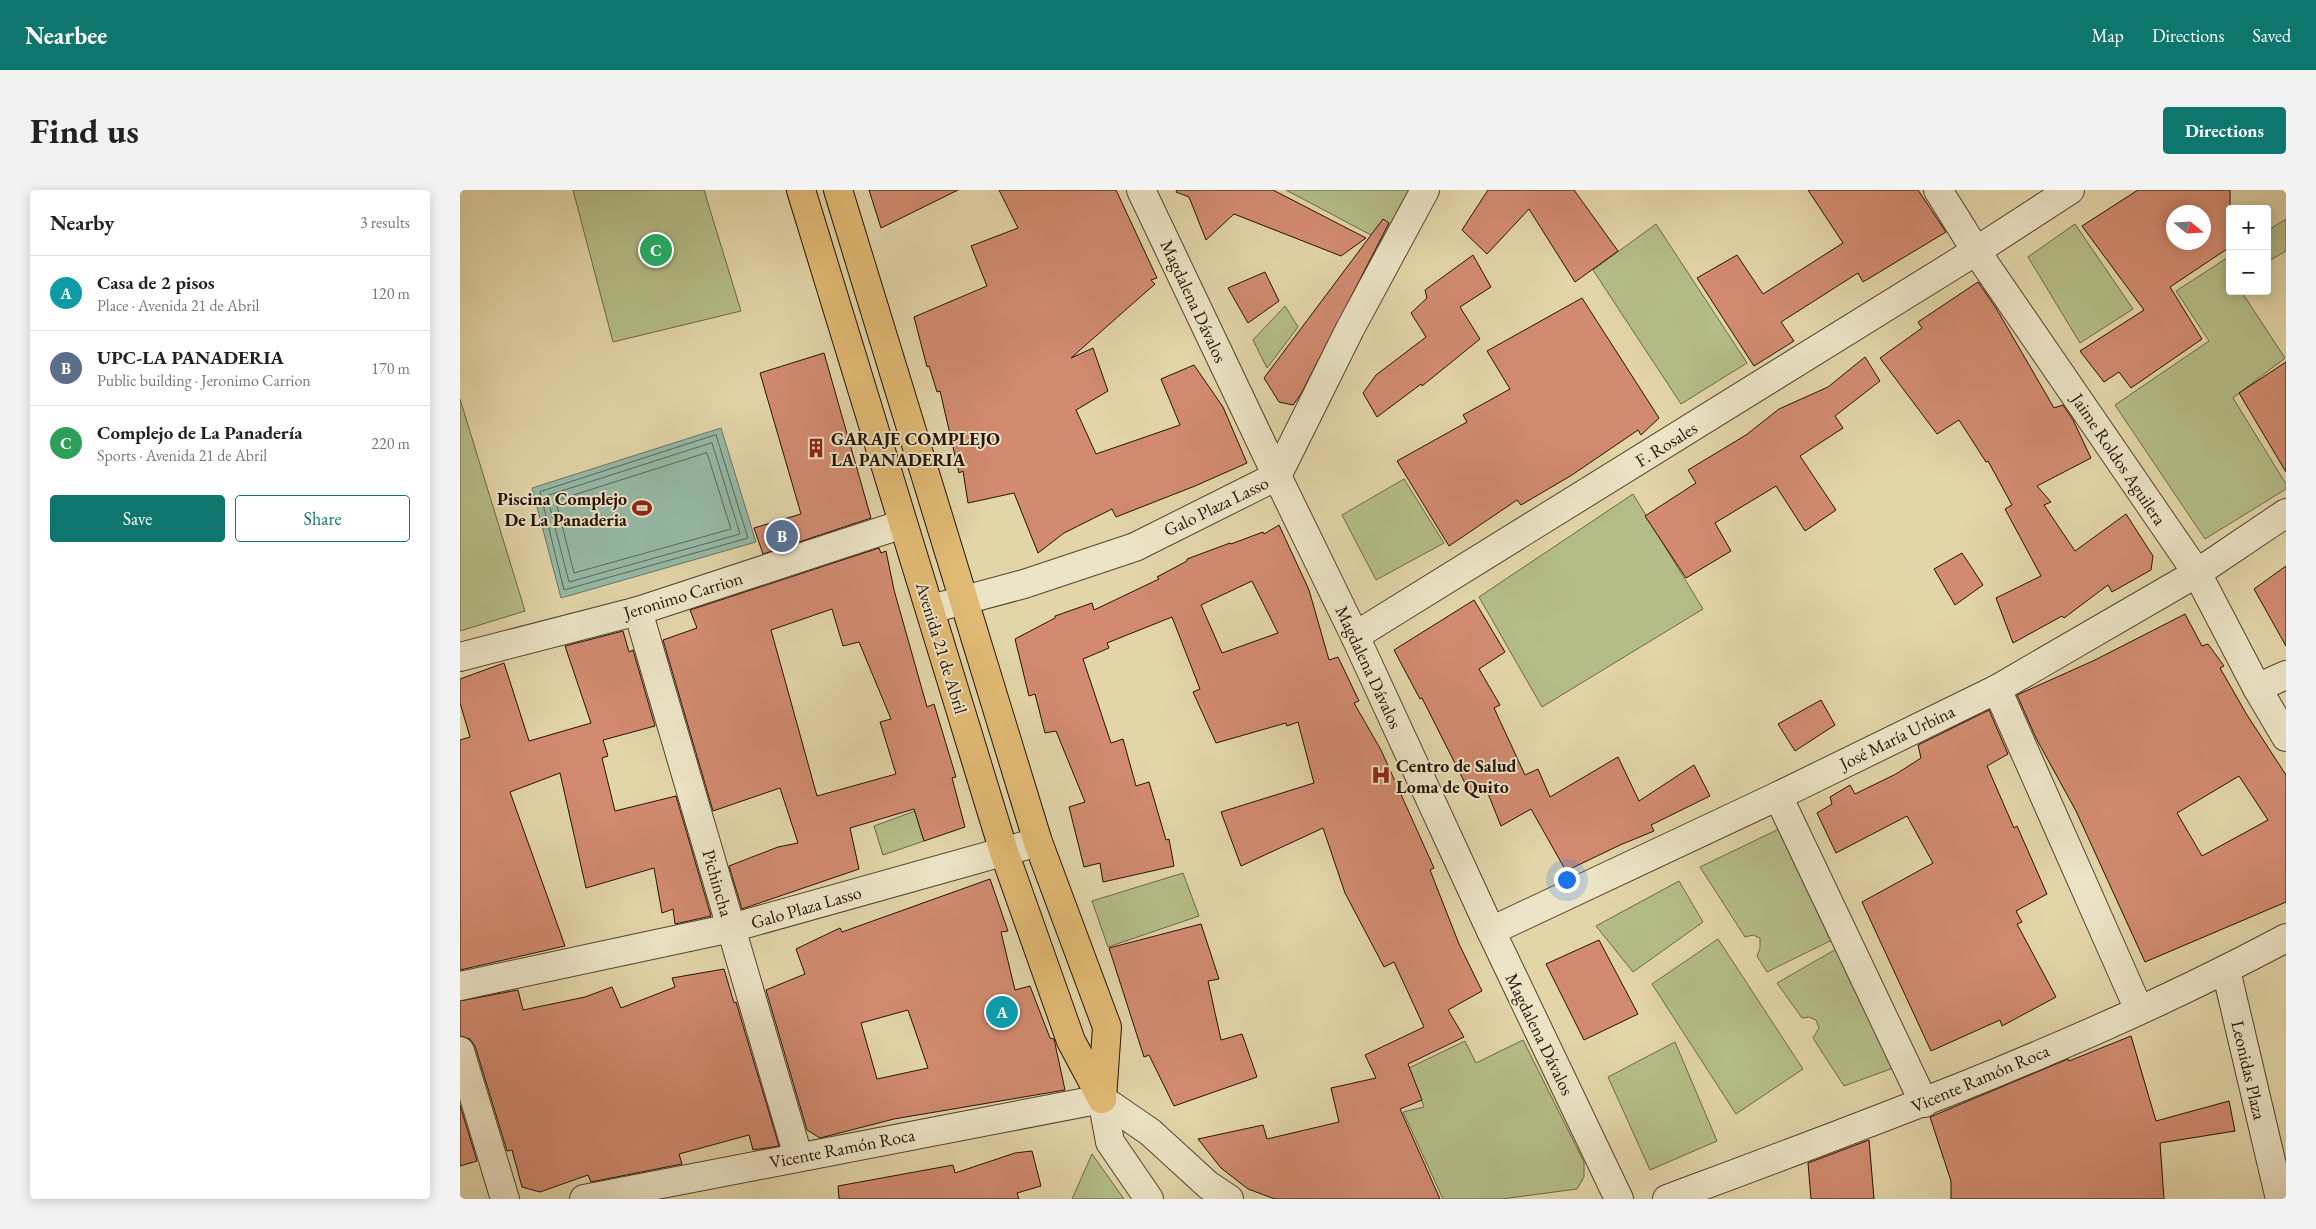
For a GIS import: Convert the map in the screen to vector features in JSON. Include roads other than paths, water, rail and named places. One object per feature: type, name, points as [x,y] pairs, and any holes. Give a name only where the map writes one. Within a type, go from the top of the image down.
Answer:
[{"type":"main road","name":"Avenida 21 de Abril","points":[[801,190],[1004,852],[1071,1041],[1102,1099]]},
{"type":"main road","name":"Avenida 21 de Abril","points":[[838,190],[1038,842],[1107,1027],[1102,1099]]},
{"type":"street","name":"Magdalena Dávalos","points":[[1141,190],[1355,636],[1491,931],[1619,1199]]},
{"type":"street","name":"Galo Plaza Lasso","points":[[931,609],[1024,584],[1135,547],[1277,476],[1350,329],[1425,190]]},
{"type":"street","name":"Jaime Roldos Aguilera","points":[[1938,190],[1976,251],[2197,573],[2257,688],[2286,737]]},
{"type":"street","name":"F. Rosales","points":[[1355,636],[1976,251],[2070,190]]},
{"type":"street","name":"José María Urbina","points":[[1491,931],[1778,796],[1997,690],[2197,573],[2286,513]]},
{"type":"street","name":"Jeronimo Carrion","points":[[460,657],[638,611],[904,524]]},
{"type":"street","name":"Pichincha","points":[[638,611],[798,1156]]},
{"type":"street","points":[[2257,688],[2286,675]]},
{"type":"street","points":[[1997,690],[2139,1010]]},
{"type":"street","points":[[1778,796],[1924,1103]]},
{"type":"street","name":"Galo Plaza Lasso","points":[[460,986],[731,928],[1038,842]]},
{"type":"street","name":"Vicente Ramón Roca","points":[[1667,1199],[1924,1103],[2139,1010],[2226,970],[2286,938]]},
{"type":"street","name":"Leonidas Plaza","points":[[2226,970],[2280,1199]]},
{"type":"street","points":[[460,1051],[505,1199]]},
{"type":"street","points":[[1102,1099],[1150,1132],[1208,1185],[1228,1199]]},
{"type":"street","name":"Vicente Ramón Roca","points":[[584,1199],[798,1156],[1102,1099]]},
{"type":"street","name":"Avenida 21 de Abril","points":[[1102,1099],[1110,1142],[1149,1199]]},
{"type":"water","name":"Piscina Complejo De La Panaderia","points":[[721,428],[756,542],[561,598],[532,488]]},
{"type":"place","name":"Complejo de La Panadería","points":[[656,250]]},
{"type":"place","name":"GARAJE COMPLEJO LA PANADERIA","points":[[816,448]]},
{"type":"place","name":"Piscina Complejo De La Panaderia","points":[[642,508]]},
{"type":"place","name":"UPC-LA PANADERIA","points":[[782,536]]},
{"type":"place","name":"Centro de Salud Loma de Quito","points":[[1381,775]]},
{"type":"place","name":"Casa de 2 pisos","points":[[1002,1012]]}]
